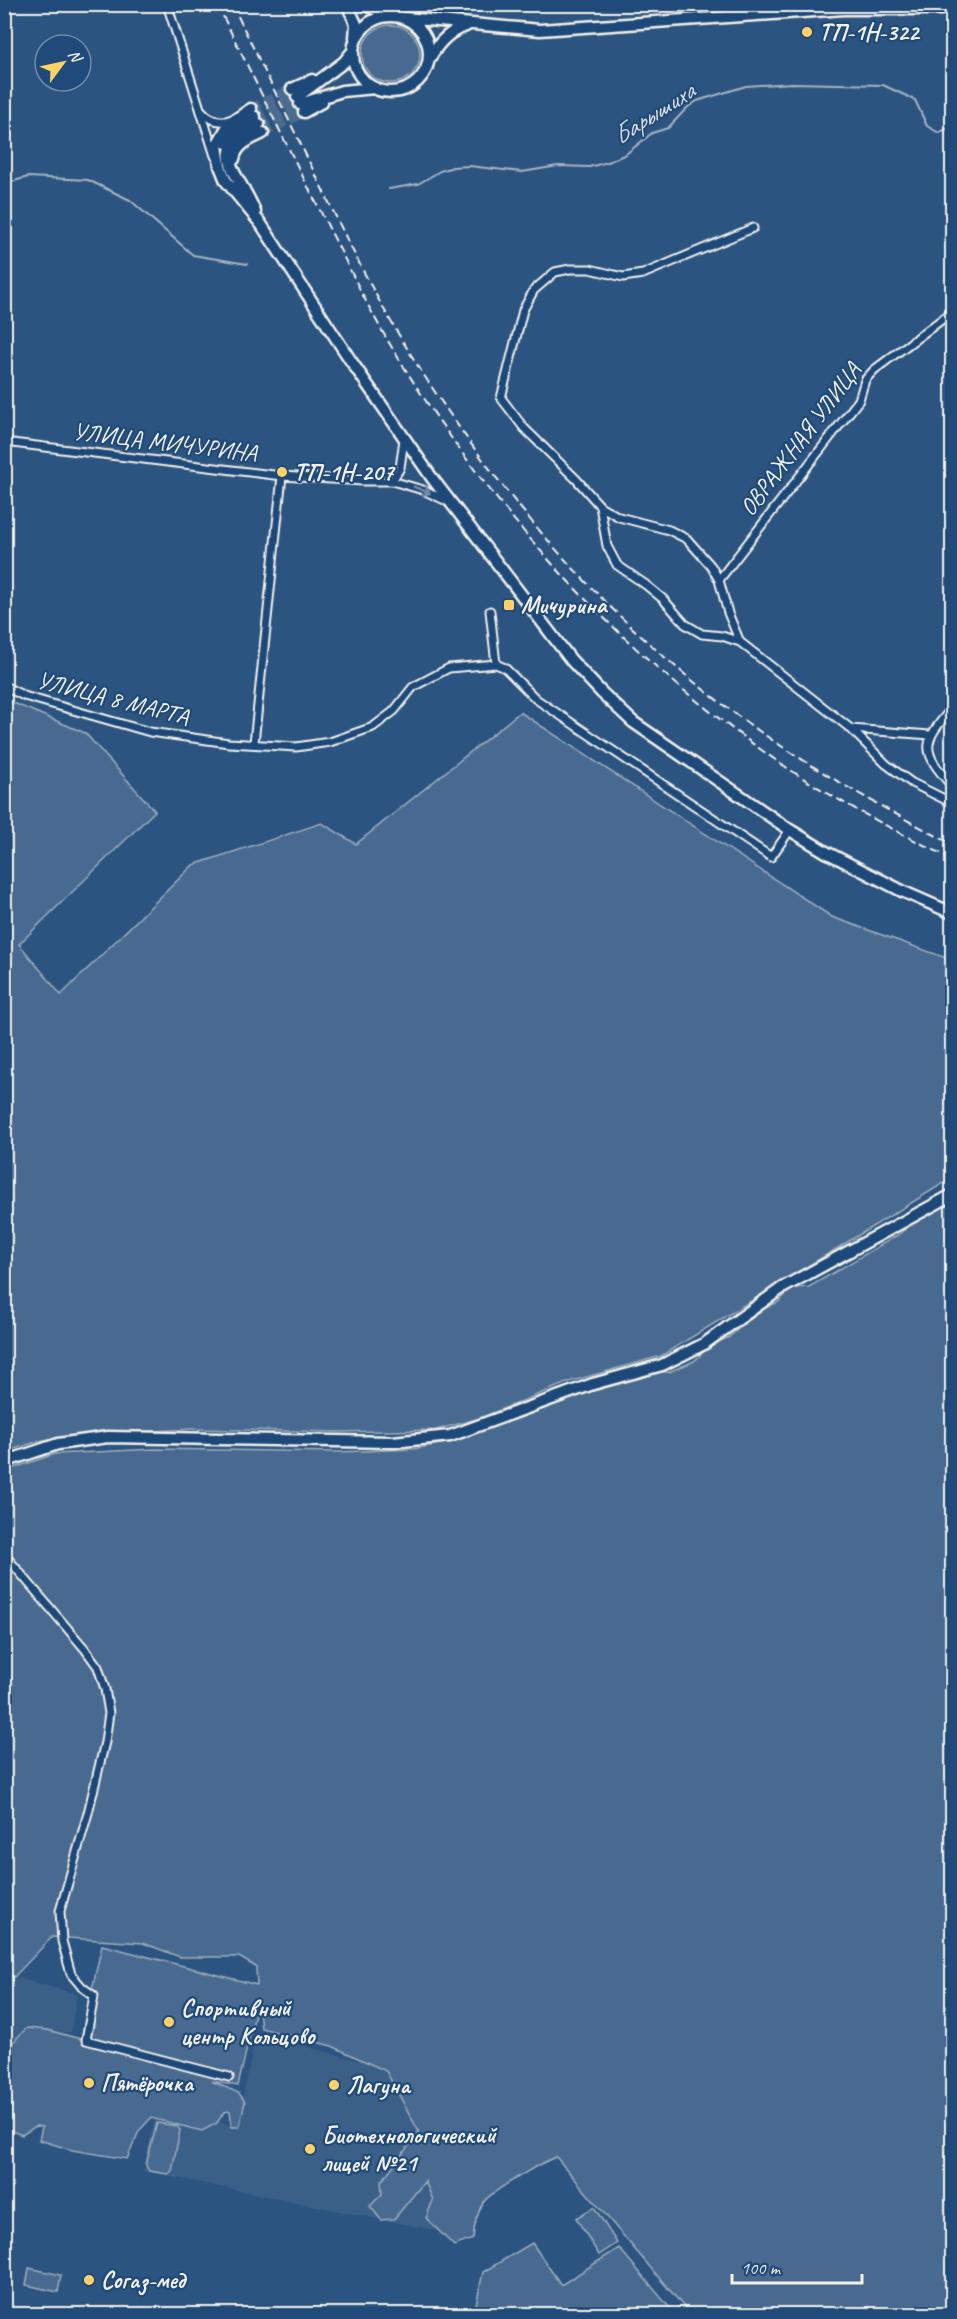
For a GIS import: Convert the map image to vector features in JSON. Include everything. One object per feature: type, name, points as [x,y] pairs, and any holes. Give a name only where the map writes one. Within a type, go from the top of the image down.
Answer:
[{"type":"main road","points":[[347,4],[356,24],[354,47],[356,67],[362,78],[375,88]]},
{"type":"main road","points":[[362,4],[393,16],[405,18],[540,30],[844,9],[952,9]]},
{"type":"main road","points":[[393,16],[379,17],[368,24],[360,33],[344,62],[298,100],[342,91],[375,88],[393,92],[405,90],[416,84],[424,74],[437,44],[458,28],[468,25]]},
{"type":"main road","points":[[405,18],[417,25],[425,36],[429,48],[429,62]]},
{"type":"main road","points":[[249,204],[226,181],[220,166],[217,145],[229,123],[237,116],[257,121]]},
{"type":"main road","points":[[257,121],[243,122],[233,130],[225,145],[224,160],[230,179],[249,204],[404,438],[558,644],[602,693],[642,728],[790,830],[826,852],[904,892],[952,913]]},
{"type":"main road","points":[[249,204],[234,159],[235,151],[250,139],[257,121]]},
{"type":"main road","points":[[4,1462],[58,1444],[108,1437],[393,1442],[450,1436],[593,1384],[662,1365],[704,1344],[782,1288],[952,1194]]},
{"type":"street","points":[[167,4],[220,166]]},
{"type":"street","points":[[201,109],[208,118],[218,121],[227,121],[237,116]]},
{"type":"street","points":[[740,642],[728,613],[719,580],[711,566],[687,539],[669,530],[619,517],[600,506],[524,428],[501,398],[524,310],[534,290],[555,272],[570,269],[590,270],[623,277],[643,274],[753,228]]},
{"type":"street","name":"ОВРАЖНАЯ УЛИЦА","points":[[719,580],[859,400],[865,380],[874,370],[952,312]]},
{"type":"street","points":[[392,481],[400,468],[404,438]]},
{"type":"street","name":"УЛИЦА МИЧУРИНА","points":[[4,442],[282,476],[392,481],[423,490],[451,503]]},
{"type":"street","points":[[254,743],[282,476]]},
{"type":"street","points":[[600,506],[607,546],[617,565],[663,599],[685,624],[702,634],[722,636],[740,642],[851,729],[886,764],[912,783],[952,803]]},
{"type":"street","points":[[490,610],[496,664],[505,668],[537,699],[771,857],[790,830]]},
{"type":"street","name":"УЛИЦА 8 МАРТА","points":[[4,686],[24,696],[150,732],[229,743],[296,747],[330,742],[373,727],[394,711],[413,687],[449,668],[496,664]]},
{"type":"street","points":[[952,708],[930,735],[928,746],[940,772],[952,786]]},
{"type":"street","points":[[851,729],[930,735]]},
{"type":"street","points":[[4,1554],[78,1640],[98,1667],[108,1705],[105,1742],[88,1813],[60,1911],[62,1941],[71,1974],[94,1996],[86,2040],[229,2077]]},
{"type":"shaded area","points":[[385,25],[397,25],[412,33],[420,48],[420,60],[412,75],[397,83],[385,83],[370,75],[362,60],[362,48],[370,33]]},
{"type":"shaded area","points":[[4,699],[85,733],[155,811],[19,944],[61,995],[193,865],[322,823],[356,844],[520,712],[832,917],[952,960],[952,1178],[661,1356],[569,1382],[480,1418],[436,1430],[337,1432],[194,1429],[112,1433],[36,1442],[5,1452]]},
{"type":"shaded area","points":[[952,1204],[952,2314],[690,2314],[556,2157],[517,2178],[488,2198],[477,2216],[473,2239],[454,2246],[426,2218],[433,2200],[425,2181],[394,2219],[381,2220],[370,2206],[382,2194],[381,2182],[419,2132],[386,2071],[332,2046],[261,2028],[258,2001],[238,2086],[211,2081],[239,2093],[245,2102],[239,2127],[232,2127],[230,2111],[224,2112],[217,2123],[202,2131],[151,2118],[139,2131],[127,2159],[72,2150],[39,2140],[42,2127],[36,2126],[22,2135],[6,2129],[5,2113],[10,2105],[5,2101],[7,2052],[27,2028],[47,2030],[81,2039],[102,1945],[257,1985],[256,1967],[239,1957],[180,1957],[143,1943],[52,1937],[14,1977],[5,1974],[5,1471],[55,1454],[155,1449],[338,1452],[413,1449],[452,1442],[577,1396],[652,1372],[669,1372],[694,1361],[709,1347],[729,1337],[759,1311],[778,1302],[793,1288],[809,1287],[898,1235],[924,1214]]},
{"type":"shaded area","points":[[4,1974],[77,1994],[71,2032],[31,2037],[16,2109],[4,2114]]},
{"type":"shaded area","name":"Биотехнологический лицей №21","points":[[256,2033],[483,2094],[453,2234],[143,2171],[157,2110],[237,2126]]},
{"type":"shaded area","points":[[157,2123],[177,2126],[180,2130],[172,2171],[168,2174],[149,2171],[146,2165]]},
{"type":"shaded area","points":[[594,2207],[617,2243],[599,2255],[576,2218]]},
{"type":"shaded area","points":[[532,2243],[561,2285],[619,2248],[675,2314],[474,2314],[483,2272]]},
{"type":"shaded area","points":[[29,2268],[61,2275],[58,2292],[26,2285]]},
{"type":"waterway","name":"Барышиха","points":[[389,189],[418,184],[440,171],[453,167],[469,166],[522,172],[558,166],[589,167],[608,162],[626,154],[652,133],[668,128],[697,101],[746,86],[792,83],[883,85],[915,100],[927,126],[939,133],[952,126]]},
{"type":"waterway","name":"Барышиха","points":[[4,184],[28,177],[88,180],[130,200],[193,255],[247,264]]},
{"type":"tunnel","points":[[251,109],[292,89]]},
{"type":"tunnel","points":[[255,117],[297,97]]},
{"type":"tunnel","points":[[259,124],[300,104]]},
{"type":"tunnel","points":[[263,133],[304,112]]},
{"type":"railway","points":[[217,4],[352,275],[385,336],[433,412],[474,470],[518,525],[614,628],[666,675],[722,720],[780,763],[822,790],[952,859]]},
{"type":"railway","points":[[232,4],[350,245],[393,325],[443,404],[484,462],[528,517],[574,570],[624,620],[676,667],[731,711],[829,776],[952,844]]},
{"type":"place","name":"ТП-1Н-322","points":[[807,32]]},
{"type":"place","name":"ТП-1Н-207","points":[[282,472]]},
{"type":"place","name":"Мичурина","points":[[509,605]]},
{"type":"place","name":"Спортивный центр Кольцово","points":[[169,2022]]},
{"type":"place","name":"Пятёрочка","points":[[89,2083]]},
{"type":"place","name":"Лагуна","points":[[334,2085]]},
{"type":"place","name":"Биотехнологический лицей №21","points":[[310,2149]]},
{"type":"place","name":"Согаз-мед","points":[[89,2280]]}]
